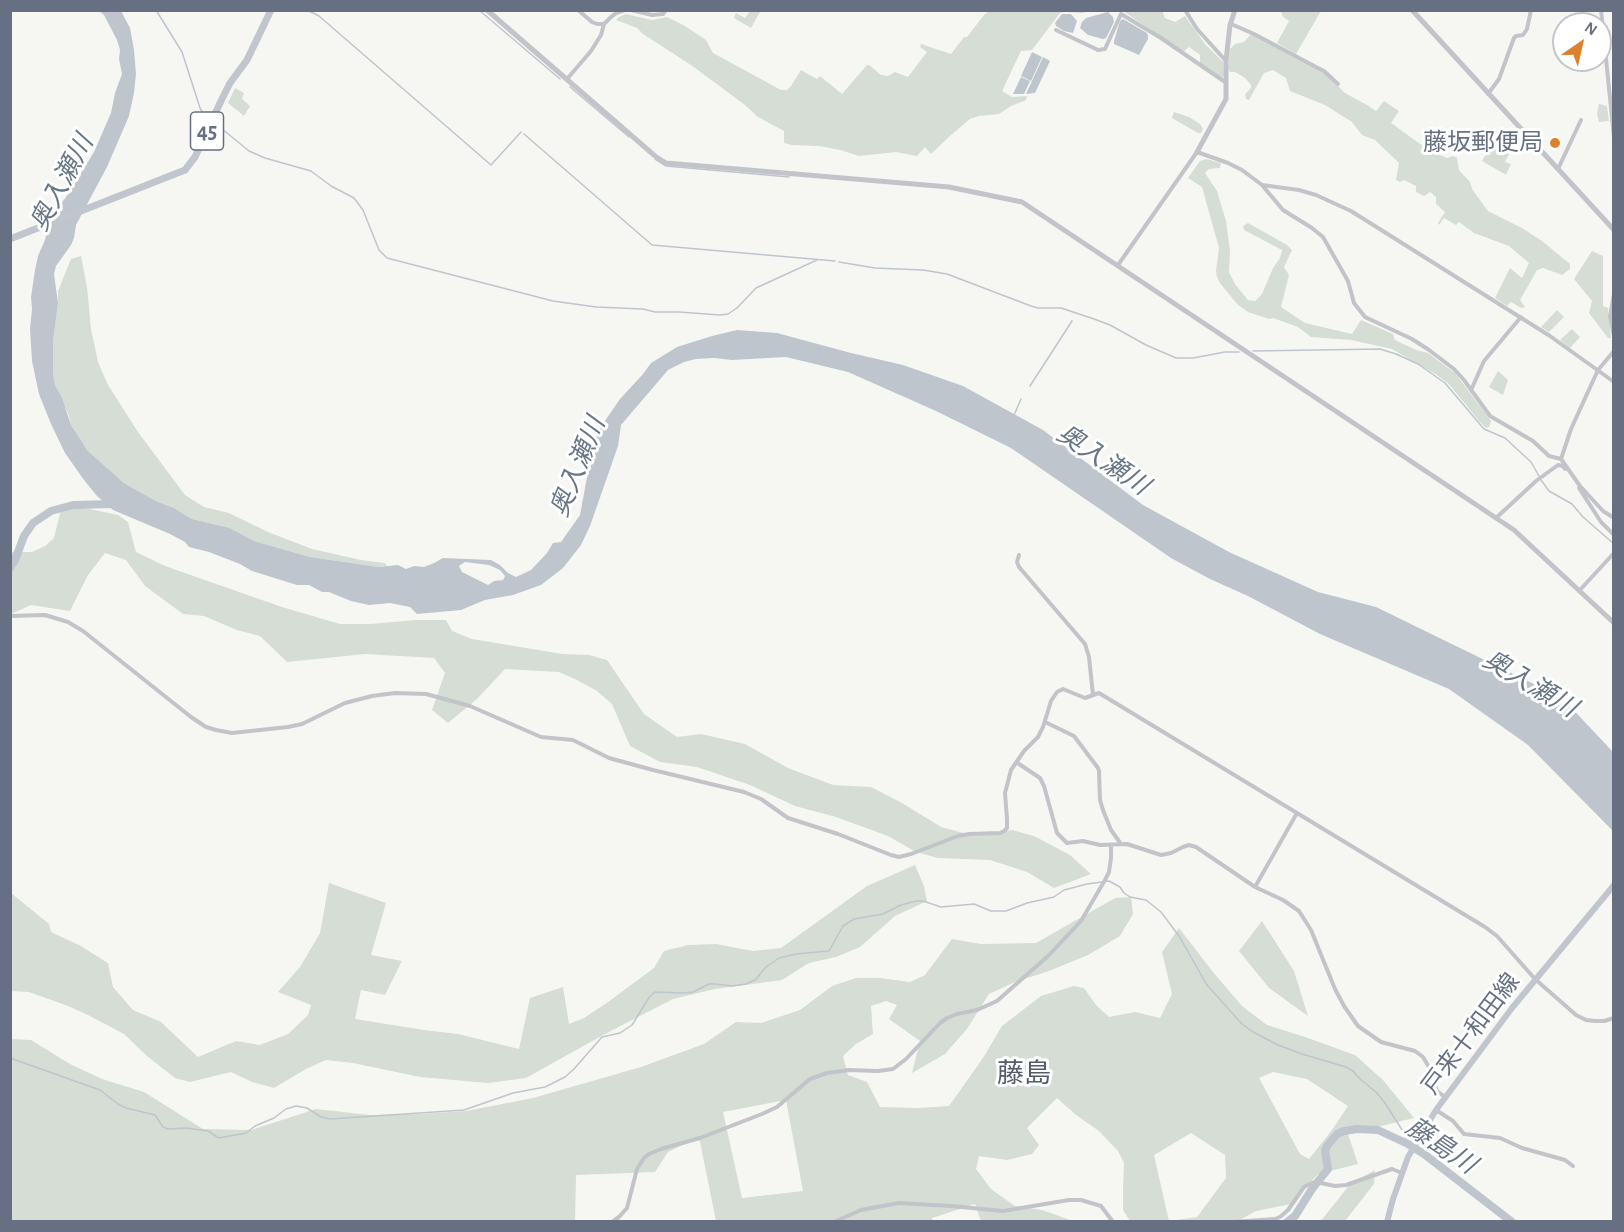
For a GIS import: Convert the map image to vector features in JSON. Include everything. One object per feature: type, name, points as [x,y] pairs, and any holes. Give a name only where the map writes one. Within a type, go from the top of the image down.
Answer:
[{"type":"main road","name":"45","points":[[10,239],[176,175],[189,167],[230,83],[247,60],[271,10]]},
{"type":"main road","name":"戸来十和田線","points":[[1387,1221],[1408,1157],[1436,1110],[1535,979],[1614,885]]},
{"type":"street","points":[[487,10],[655,156],[666,163],[949,187],[1012,199],[1026,204],[1514,530],[1614,623]]},
{"type":"street","points":[[578,10],[592,22],[604,24]]},
{"type":"street","points":[[567,79],[596,45],[604,24],[625,10]]},
{"type":"street","points":[[631,10],[652,15],[663,14],[666,10]]},
{"type":"street","points":[[1185,10],[1197,29],[1226,61]]},
{"type":"street","points":[[1118,265],[1197,152],[1224,102],[1226,61],[1235,10]]},
{"type":"street","points":[[1412,10],[1614,230]]},
{"type":"street","points":[[1488,94],[1499,79],[1514,38],[1523,35],[1527,29],[1531,10]]},
{"type":"street","points":[[1601,10],[1614,137]]},
{"type":"street","points":[[1056,30],[1098,50],[1105,49],[1121,14],[1226,82]]},
{"type":"street","points":[[1231,24],[1324,71],[1338,84]]},
{"type":"street","points":[[1558,170],[1581,120]]},
{"type":"street","points":[[1197,152],[1228,163],[1242,171],[1262,185],[1283,210],[1319,232],[1348,281],[1354,303],[1365,317],[1419,342],[1454,369],[1472,389],[1490,416],[1533,441],[1549,456],[1561,459],[1603,511],[1614,518]]},
{"type":"street","points":[[1262,185],[1299,190],[1340,205],[1521,317],[1614,382]]},
{"type":"street","points":[[1614,294],[1610,310],[1614,336]]},
{"type":"street","points":[[1472,389],[1484,361],[1521,317]]},
{"type":"street","points":[[1561,459],[1571,429],[1598,370],[1614,351]]},
{"type":"street","points":[[1496,518],[1541,478],[1560,465],[1571,473]]},
{"type":"street","points":[[1579,484],[1600,522],[1614,535]]},
{"type":"street","points":[[1579,591],[1614,553]]},
{"type":"street","points":[[1019,555],[1018,567],[1085,645],[1089,657],[1093,695]]},
{"type":"street","points":[[10,616],[45,615],[68,622],[83,631],[191,717],[206,727],[216,730],[232,733],[288,727],[302,724],[345,704],[372,696],[395,693],[426,694],[470,706],[541,737],[573,740],[609,758],[744,792],[761,799],[789,818],[899,856],[911,854],[958,836],[1004,831],[1007,828],[1005,793],[1011,770],[1024,751],[1038,737],[1056,692],[1063,689],[1082,697],[1102,694],[1485,927],[1506,945],[1535,979],[1582,1018],[1599,1021],[1614,1018]]},
{"type":"street","points":[[1045,722],[1074,736],[1100,771],[1100,800],[1111,830],[1121,844]]},
{"type":"street","points":[[1016,762],[1040,778],[1053,825],[1060,838],[1067,843],[1127,844],[1161,855],[1189,845],[1196,847],[1255,887],[1283,900],[1299,911],[1344,1006],[1359,1026],[1381,1042],[1415,1052],[1423,1057],[1429,1066],[1437,1091],[1445,1097]]},
{"type":"street","points":[[1255,887],[1297,813]]},
{"type":"street","points":[[612,1221],[627,1208],[637,1169],[649,1154],[700,1138],[762,1114],[777,1107],[810,1079],[827,1073],[893,1069],[947,1018],[977,1010],[997,1001],[1048,956],[1081,921],[1109,872],[1110,845]]},
{"type":"street","points":[[1436,1110],[1453,1121],[1464,1134],[1500,1138],[1522,1148],[1565,1160],[1573,1166]]},
{"type":"street","points":[[1232,1221],[1280,1217],[1304,1187],[1316,1182],[1335,1186],[1346,1185],[1392,1168],[1402,1173]]},
{"type":"street","points":[[834,1221],[861,1209],[899,1203],[1004,1211],[1069,1200],[1081,1200],[1101,1206],[1113,1221]]},
{"type":"shaded area","points":[[750,11],[760,12],[751,28],[734,18],[736,13],[745,18]]},
{"type":"shaded area","points":[[989,11],[1088,11],[1060,13],[1032,50],[1021,51],[1002,91],[1012,97],[1027,96],[1026,100],[999,114],[970,119],[931,154],[925,147],[917,156],[896,152],[859,156],[819,146],[784,143],[784,131],[758,117],[691,65],[637,28],[616,20],[626,14],[652,20],[667,17],[706,40],[713,53],[781,90],[787,90],[791,86],[801,70],[817,79],[820,76],[842,94],[867,65],[881,75],[888,76],[895,72],[908,77],[927,52],[920,47],[921,44],[951,54]]},
{"type":"shaded area","points":[[1123,11],[1164,11],[1165,18],[1175,22],[1185,16],[1205,44],[1223,62],[1224,75],[1222,78],[1200,63],[1200,55],[1189,47],[1183,52]]},
{"type":"shaded area","points":[[1278,11],[1321,11],[1296,54],[1277,43],[1289,21]]},
{"type":"shaded area","points":[[1251,34],[1314,66],[1345,93],[1376,111],[1384,101],[1399,111],[1391,123],[1430,151],[1447,158],[1453,156],[1457,158],[1459,170],[1470,182],[1472,189],[1488,211],[1542,241],[1570,264],[1570,269],[1562,275],[1543,268],[1537,270],[1520,300],[1525,307],[1521,308],[1511,302],[1507,306],[1495,298],[1510,268],[1522,278],[1529,263],[1509,246],[1474,233],[1459,222],[1456,225],[1444,218],[1439,225],[1445,212],[1436,204],[1436,197],[1430,192],[1424,196],[1416,192],[1416,186],[1404,180],[1400,182],[1396,180],[1399,163],[1375,140],[1362,135],[1352,122],[1325,105],[1290,91],[1286,78],[1273,70],[1264,73],[1249,100],[1246,99],[1245,94],[1251,85],[1245,78],[1235,72],[1230,72],[1228,68],[1230,49],[1235,44],[1244,42]]},
{"type":"shaded area","points":[[235,88],[244,93],[242,99],[250,106],[244,116],[228,103]]},
{"type":"shaded area","points":[[1599,104],[1607,106],[1609,121],[1599,122],[1597,114]]},
{"type":"shaded area","points":[[1174,112],[1200,124],[1203,129],[1201,133],[1172,118]]},
{"type":"shaded area","points":[[1492,144],[1509,154],[1505,162],[1511,164],[1506,175],[1482,161]]},
{"type":"shaded area","points":[[1206,159],[1221,163],[1220,168],[1209,169],[1205,173],[1217,191],[1226,221],[1230,251],[1229,272],[1248,300],[1255,301],[1262,294],[1282,250],[1244,230],[1243,226],[1248,223],[1292,250],[1284,267],[1289,275],[1281,307],[1305,323],[1352,334],[1361,320],[1393,334],[1395,340],[1428,353],[1455,373],[1491,421],[1489,427],[1486,428],[1479,421],[1449,384],[1392,349],[1351,340],[1311,337],[1298,327],[1248,312],[1237,304],[1217,277],[1219,248],[1202,187],[1188,178],[1200,161]]},
{"type":"shaded area","points":[[1592,251],[1603,256],[1603,306],[1608,308],[1611,338],[1608,338],[1589,313],[1592,301],[1574,279]]},
{"type":"shaded area","points":[[81,256],[91,329],[98,362],[108,385],[138,432],[185,495],[204,507],[229,513],[268,532],[312,549],[385,563],[387,566],[379,567],[310,557],[254,541],[230,528],[192,519],[124,483],[88,451],[71,425],[55,385],[53,373],[53,342],[58,291],[71,259]]},
{"type":"shaded area","points":[[1557,310],[1564,317],[1549,332],[1541,327]]},
{"type":"shaded area","points":[[1572,329],[1580,337],[1570,348],[1560,340]]},
{"type":"shaded area","points":[[1498,371],[1508,380],[1503,395],[1489,387]]},
{"type":"shaded area","points":[[76,506],[118,515],[128,522],[136,552],[165,566],[282,607],[340,624],[446,620],[452,631],[472,639],[562,654],[589,655],[607,660],[644,714],[677,737],[701,734],[745,744],[788,768],[833,785],[871,787],[941,827],[975,836],[1012,830],[1034,836],[1070,855],[1091,874],[1054,888],[1027,872],[990,860],[938,858],[916,852],[888,836],[836,817],[795,806],[750,785],[697,767],[660,762],[630,746],[612,704],[597,691],[559,672],[505,669],[477,699],[448,723],[432,710],[445,673],[434,658],[365,654],[287,662],[260,636],[237,630],[204,616],[183,614],[145,586],[126,560],[105,553],[88,575],[70,611],[31,605],[11,614],[10,552],[32,552],[45,546],[54,538],[61,509]]},
{"type":"shaded area","points":[[915,865],[924,886],[927,901],[895,916],[860,947],[836,957],[809,963],[782,980],[715,989],[673,999],[526,1078],[488,1083],[420,1077],[353,1063],[326,1060],[274,1088],[252,1082],[231,1072],[190,1082],[175,1078],[124,1034],[90,1016],[29,992],[11,991],[11,893],[49,924],[51,932],[79,945],[108,963],[113,987],[133,1010],[161,1022],[198,1057],[236,1041],[260,1045],[288,1034],[308,1015],[311,1005],[278,992],[300,967],[320,933],[329,883],[386,903],[371,955],[402,961],[385,995],[361,990],[355,1019],[458,1034],[519,1049],[530,998],[563,987],[569,1024],[584,1018],[654,968],[664,951],[688,945],[716,944],[753,951],[781,948],[867,886]]},
{"type":"shaded area","points":[[1131,897],[1133,914],[1120,936],[1088,955],[989,994],[967,1029],[945,1054],[912,1073],[920,1041],[889,1019],[897,1005],[886,1001],[871,1006],[873,1034],[856,1044],[843,1056],[848,1075],[867,1082],[880,1107],[949,1106],[983,1058],[1002,1026],[1041,996],[1074,986],[1084,988],[1096,1005],[1109,1017],[1135,1012],[1160,1018],[1172,994],[1162,952],[1179,928],[1242,1006],[1267,1025],[1355,1055],[1383,1080],[1414,1118],[1348,1134],[1358,1164],[1318,1174],[1291,1204],[1256,1211],[1238,1221],[1169,1221],[1130,1221],[1123,1210],[1124,1163],[1118,1151],[1099,1131],[1057,1098],[1027,1128],[1039,1145],[1032,1154],[1007,1160],[979,1156],[976,1169],[991,1189],[1015,1206],[1042,1210],[1073,1221],[981,1221],[975,1204],[932,1218],[933,1221],[716,1221],[699,1137],[668,1152],[655,1172],[576,1175],[575,1221],[11,1222],[11,1039],[31,1040],[70,1064],[102,1079],[144,1092],[203,1129],[251,1130],[316,1109],[370,1115],[466,1111],[533,1098],[641,1067],[704,1044],[736,1022],[761,1023],[800,1010],[832,986],[856,978],[910,982],[925,975],[952,939],[981,944],[1036,943],[1115,898]],"holes":[[[1273,1072],[1307,1079],[1348,1106],[1309,1159],[1300,1154],[1259,1078]],[[786,1100],[803,1191],[742,1198],[723,1112]],[[1191,1133],[1225,1155],[1226,1178],[1197,1217],[1169,1221],[1154,1155]]]},
{"type":"shaded area","points":[[1262,921],[1294,971],[1308,1016],[1269,988],[1239,951]]},
{"type":"shaded area","points":[[1375,1170],[1374,1184],[1345,1221],[1320,1222],[1351,1183]]},
{"type":"water","name":"奥入瀬川","points":[[99,11],[121,11],[130,28],[136,74],[134,93],[129,116],[107,167],[76,225],[71,245],[56,266],[54,274],[58,303],[53,342],[53,373],[55,385],[71,425],[88,451],[124,483],[156,501],[192,519],[230,528],[254,541],[310,557],[379,567],[398,565],[406,569],[414,566],[424,567],[443,558],[491,560],[516,577],[531,570],[553,543],[561,542],[580,515],[593,445],[598,431],[620,399],[651,363],[677,347],[737,330],[777,333],[903,365],[963,386],[1043,430],[1143,505],[1229,552],[1318,592],[1376,607],[1565,701],[1613,752],[1613,831],[1528,745],[1449,689],[1320,634],[1171,558],[1011,448],[936,411],[848,372],[786,357],[696,359],[668,370],[621,425],[618,446],[590,526],[581,545],[563,568],[541,585],[513,595],[485,600],[461,610],[417,614],[410,607],[390,603],[369,605],[351,601],[329,592],[322,592],[309,585],[297,585],[252,571],[209,552],[189,547],[185,542],[170,534],[113,510],[84,480],[65,453],[51,424],[39,394],[32,361],[30,329],[35,270],[51,217],[94,152],[111,113],[122,74],[117,40],[104,15]],"holes":[[[465,562],[489,565],[500,570],[505,576],[503,580],[494,581],[488,585],[462,572],[459,566]]]},
{"type":"water","points":[[1108,12],[1114,22],[1106,38],[1088,35],[1080,28],[1086,18]]},
{"type":"water","points":[[1062,14],[1071,14],[1077,21],[1073,33],[1056,26],[1055,23]]},
{"type":"water","points":[[1123,19],[1147,33],[1148,39],[1139,55],[1114,44],[1120,21]]},
{"type":"water","points":[[1032,52],[1042,57],[1031,81],[1021,76]]},
{"type":"water","points":[[1043,57],[1050,61],[1035,93],[1026,94]]},
{"type":"water","points":[[1021,77],[1030,81],[1024,94],[1013,94]]},
{"type":"waterway","points":[[156,10],[182,52],[200,108],[208,118]]},
{"type":"waterway","points":[[307,10],[319,16],[491,165],[521,132]]},
{"type":"waterway","points":[[479,10],[560,79]]},
{"type":"waterway","points":[[570,87],[629,137]]},
{"type":"waterway","points":[[216,124],[249,151],[311,171],[331,186],[354,198],[363,210],[379,250],[387,258],[553,301],[655,312],[728,314],[756,288],[817,260]]},
{"type":"waterway","points":[[524,134],[652,245],[835,261]]},
{"type":"waterway","points":[[655,159],[666,166],[789,177]]},
{"type":"waterway","points":[[839,262],[875,268],[923,270],[947,274],[1031,306],[1061,308],[1094,319],[1176,358],[1239,352]]},
{"type":"waterway","points":[[1030,386],[1072,321]]},
{"type":"waterway","points":[[1253,351],[1380,349],[1396,354],[1418,364],[1445,383],[1484,429],[1505,438],[1531,462],[1539,476]]},
{"type":"waterway","points":[[1014,415],[1021,399]]},
{"type":"waterway","points":[[1541,480],[1549,491],[1572,504],[1583,517],[1614,544]]},
{"type":"waterway","points":[[10,568],[24,536],[33,523],[51,511],[73,505],[115,504]]},
{"type":"waterway","points":[[10,1058],[100,1090],[126,1108],[155,1115],[163,1127],[168,1129],[186,1128],[208,1131],[219,1138],[246,1133],[286,1109],[296,1106],[307,1108],[321,1117],[330,1119],[464,1110],[513,1093],[545,1087],[565,1077],[602,1037],[620,1033],[632,1025],[650,996],[655,992],[683,993],[693,992],[709,984],[732,986],[746,984],[755,980],[766,967],[779,958],[829,951],[843,926],[854,919],[883,914],[916,901],[941,907],[974,904],[991,911],[1006,911],[1054,897],[1064,890],[1109,881],[1120,887],[1130,897],[1146,900],[1161,912],[1179,936],[1207,985],[1242,1024],[1278,1045],[1353,1071],[1385,1103],[1404,1133],[1408,1144]]},
{"type":"waterway","name":"藤島川","points":[[1287,1222],[1295,1216],[1328,1169],[1325,1151],[1327,1146],[1337,1134],[1357,1129],[1378,1130],[1408,1144],[1512,1222]]},
{"type":"place","name":"藤坂郵便局","points":[[1555,143]]},
{"type":"district","name":"藤島","points":[[1024,1074]]}]
